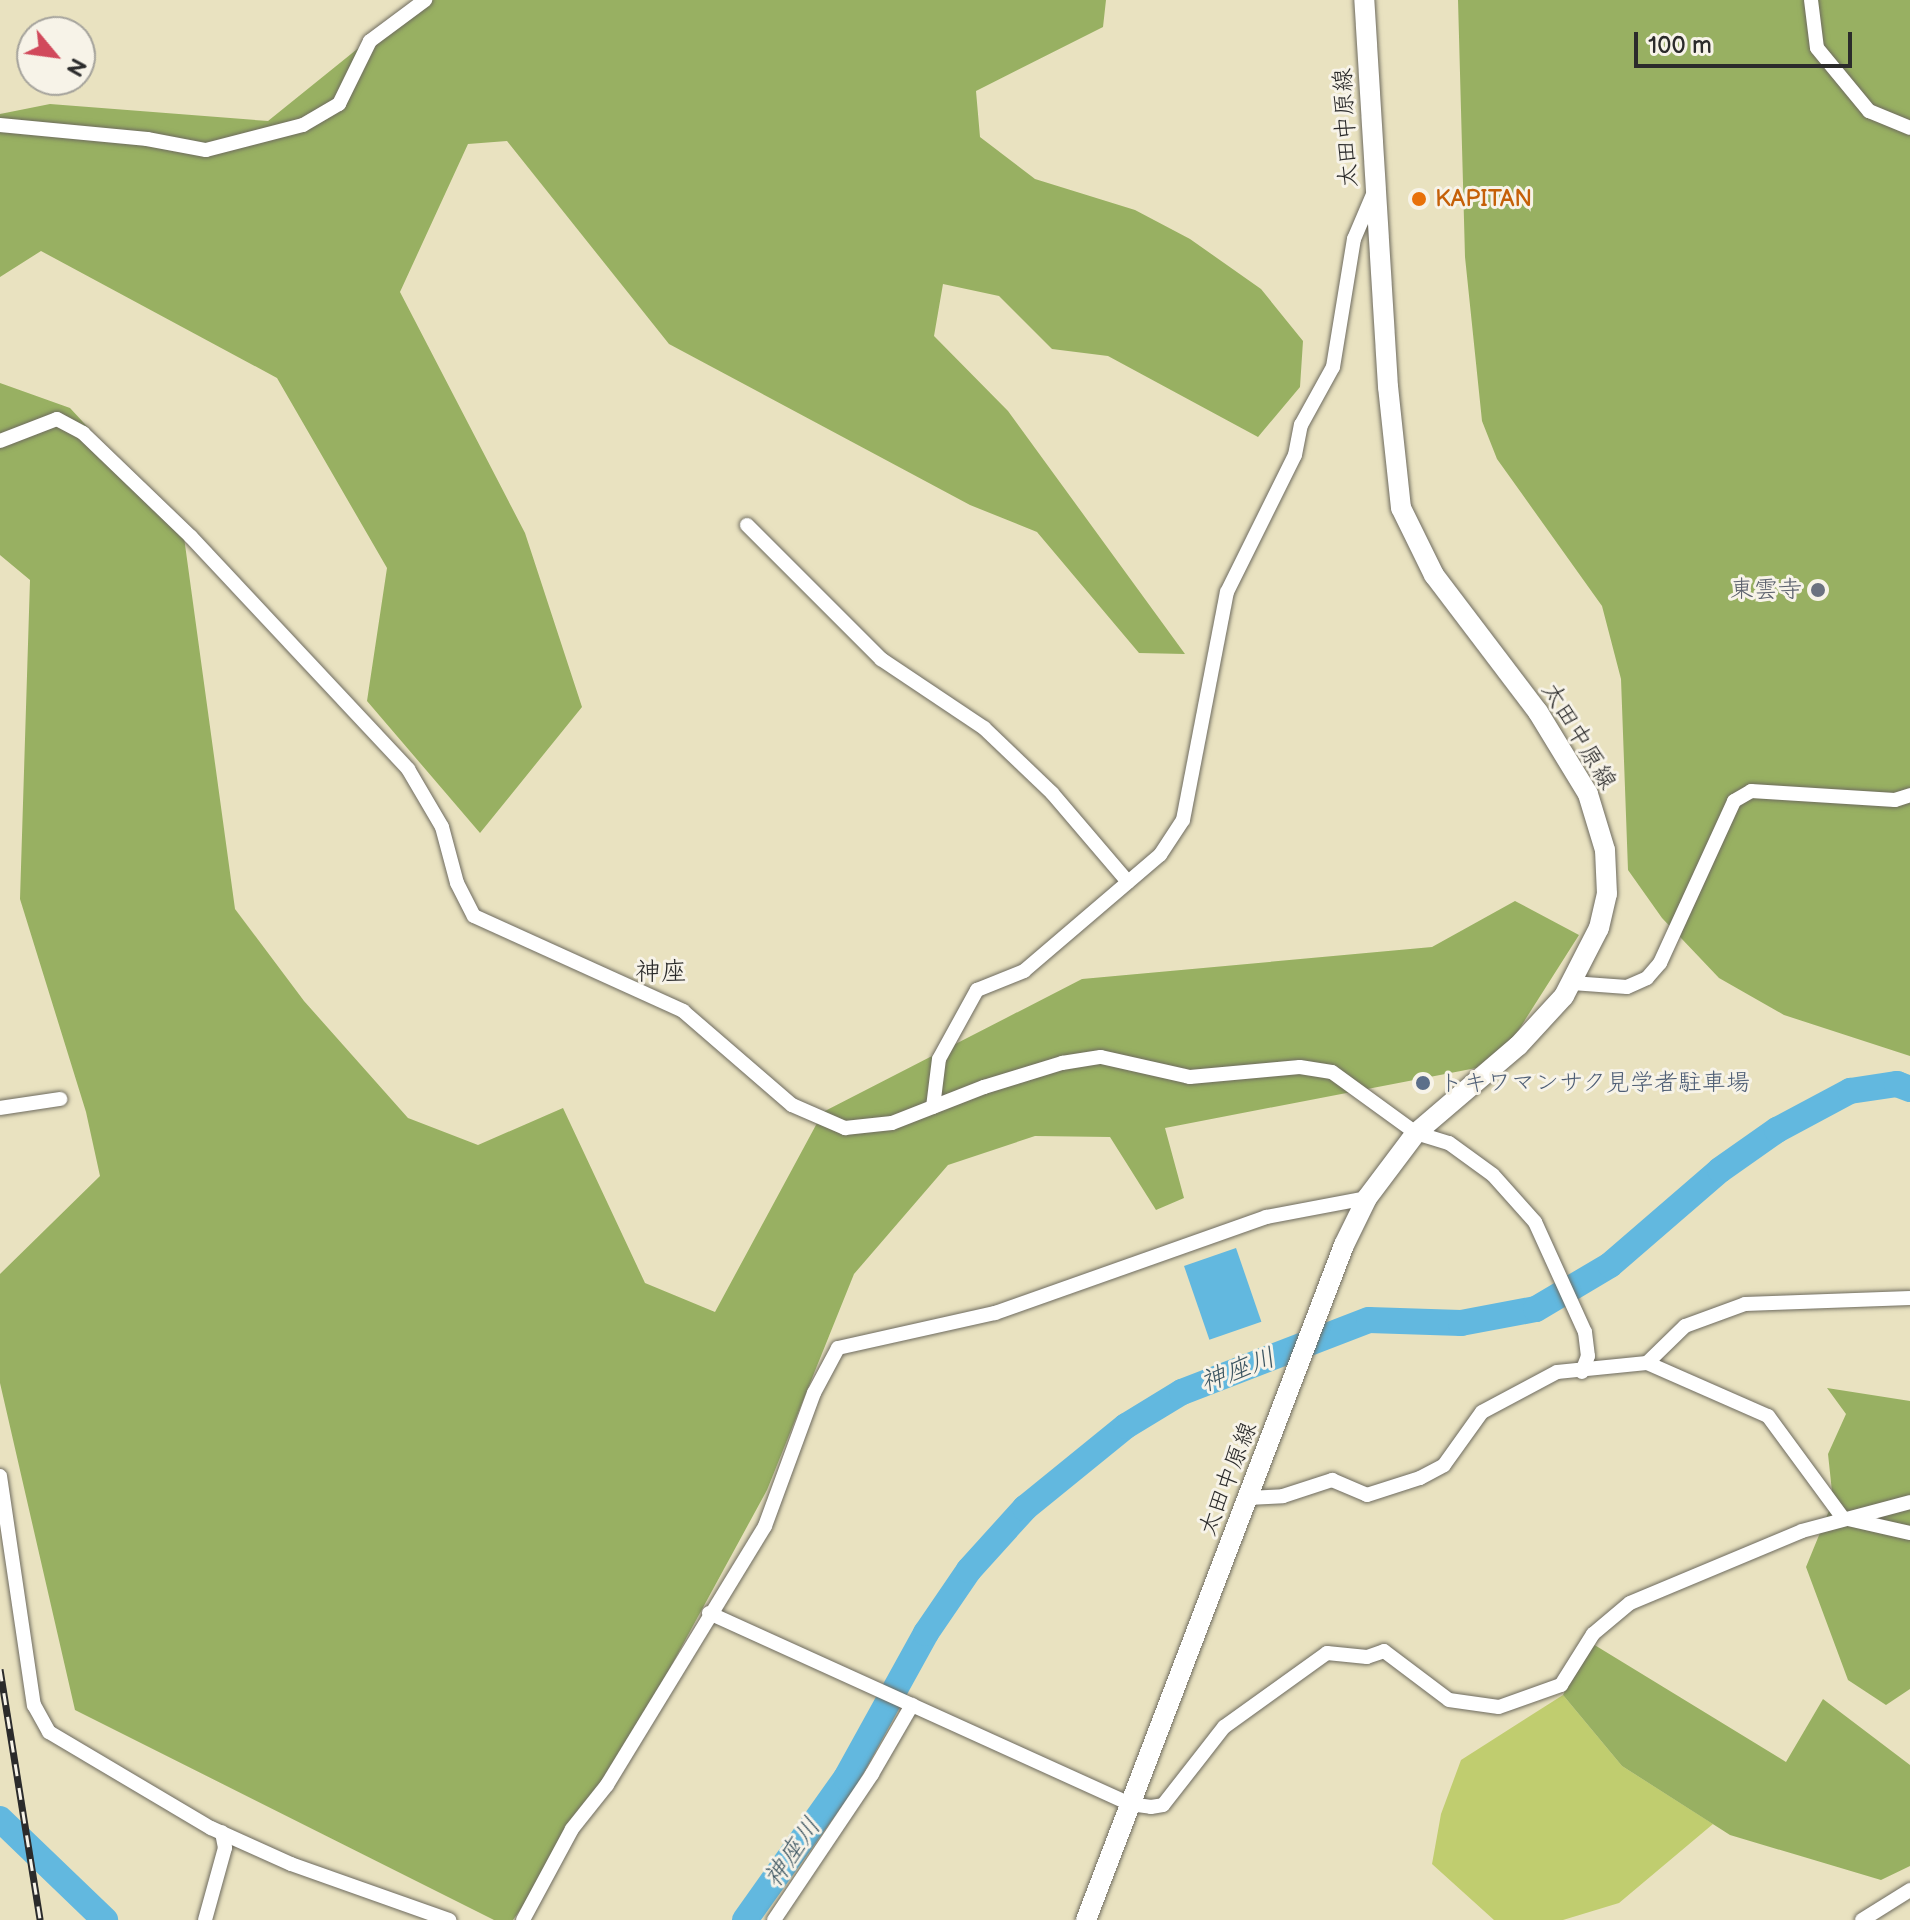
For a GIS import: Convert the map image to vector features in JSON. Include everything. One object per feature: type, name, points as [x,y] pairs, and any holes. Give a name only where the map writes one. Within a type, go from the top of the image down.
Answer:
[{"type":"main road","name":"太田中原線","points":[[1086,1920],[1344,1245],[1367,1198],[1416,1133],[1545,1021],[1572,983],[1599,928],[1607,894],[1605,850],[1588,794],[1556,739],[1434,575],[1401,508],[1375,189],[1364,0]]},
{"type":"street","points":[[0,125],[147,139],[206,150],[303,125],[339,104],[370,41],[425,0]]},
{"type":"street","points":[[1811,0],[1817,48],[1869,111],[1910,128]]},
{"type":"street","points":[[933,1107],[939,1059],[977,990],[1024,971],[1160,855],[1188,808],[1227,592],[1295,455],[1301,425],[1333,367],[1354,239],[1375,189]]},
{"type":"street","points":[[0,441],[57,419],[69,422],[191,537],[408,769],[442,827],[457,883],[474,916],[683,1011],[792,1105],[827,1123],[845,1128],[892,1123],[1062,1063],[1101,1057],[1190,1077],[1300,1067],[1350,1081],[1416,1133],[1449,1143],[1493,1175],[1535,1222],[1585,1332],[1588,1356],[1582,1372]]},
{"type":"street","points":[[747,525],[881,659],[984,728],[1052,793],[1128,882]]},
{"type":"street","points":[[1572,983],[1627,987],[1647,978],[1660,963],[1734,801],[1751,791],[1895,800],[1910,795]]},
{"type":"street","points":[[0,1108],[60,1099]]},
{"type":"street","points":[[523,1920],[572,1829],[631,1749],[709,1613],[765,1526],[814,1393],[838,1348],[995,1313],[1266,1217],[1367,1198]]},
{"type":"street","points":[[1647,1363],[1685,1326],[1745,1304],[1910,1298]]},
{"type":"street","points":[[1248,1498],[1283,1496],[1332,1480],[1367,1495],[1420,1478],[1444,1465],[1482,1412],[1557,1372],[1582,1372],[1647,1363],[1768,1416],[1843,1518],[1910,1533]]},
{"type":"street","points":[[0,1476],[34,1705],[49,1732],[222,1832],[291,1864],[449,1920]]},
{"type":"street","points":[[709,1613],[1130,1804],[1163,1805],[1224,1727],[1327,1653],[1367,1657],[1384,1651],[1449,1700],[1499,1707],[1561,1685],[1593,1634],[1630,1603],[1843,1518],[1910,1502]]},
{"type":"street","points":[[774,1920],[872,1774],[912,1705]]},
{"type":"street","points":[[205,1920],[225,1848],[222,1832]]},
{"type":"street","points":[[1862,1920],[1910,1890]]},
{"type":"green space","points":[[418,0],[1106,0],[1103,27],[976,91],[980,137],[1035,179],[1135,210],[1190,239],[1261,289],[1303,341],[1300,387],[1258,437],[1108,356],[1052,349],[999,296],[943,284],[934,336],[1008,411],[1185,654],[1139,653],[1037,532],[970,505],[669,344],[507,141],[468,144],[400,292],[525,533],[582,707],[480,833],[367,701],[387,568],[277,378],[41,251],[0,277],[0,114],[50,104],[268,121]]},
{"type":"green space","points":[[1458,0],[1910,0],[1910,1056],[1784,1015],[1719,978],[1662,918],[1628,870],[1621,679],[1602,606],[1497,459],[1482,421],[1465,257]]},
{"type":"green space","points":[[0,383],[70,408],[183,530],[235,909],[304,1001],[408,1118],[478,1145],[563,1108],[645,1283],[715,1312],[823,1112],[1082,979],[1432,947],[1515,901],[1579,935],[1497,1064],[1165,1128],[1184,1198],[1156,1210],[1110,1137],[1035,1136],[948,1165],[854,1274],[767,1490],[603,1791],[513,1920],[494,1920],[75,1710],[0,1383],[0,1274],[100,1176],[86,1112],[20,899],[30,580],[0,555]]},
{"type":"green space","points":[[1827,1388],[1910,1401],[1910,1689],[1886,1705],[1848,1680],[1806,1567],[1833,1501],[1828,1454],[1846,1414]]},
{"type":"green space","points":[[1588,1641],[1786,1762],[1823,1699],[1910,1765],[1910,1866],[1881,1880],[1730,1835],[1622,1766],[1563,1695]]},
{"type":"green space","points":[[1563,1695],[1622,1766],[1713,1824],[1619,1903],[1563,1920],[1494,1920],[1432,1864],[1441,1814],[1461,1760]]},
{"type":"water","points":[[1236,1248],[1261,1322],[1209,1340],[1184,1266]]},
{"type":"waterway","name":"神座川","points":[[745,1920],[846,1778],[926,1633],[969,1570],[1025,1508],[1126,1426],[1182,1392],[1369,1320],[1461,1323],[1536,1309],[1610,1265],[1720,1170],[1777,1130],[1850,1091],[1897,1084],[1910,1089]]},
{"type":"waterway","points":[[0,1819],[105,1920]]},
{"type":"railway","points":[[0,1669],[40,1920]]},
{"type":"place","name":"KAPITAN","points":[[1419,199]]},
{"type":"place","name":"東雲寺","points":[[1818,590]]},
{"type":"place","name":"トキワマンサク見学者駐車場","points":[[1423,1083]]},
{"type":"district","name":"神座","points":[[661,973]]}]
